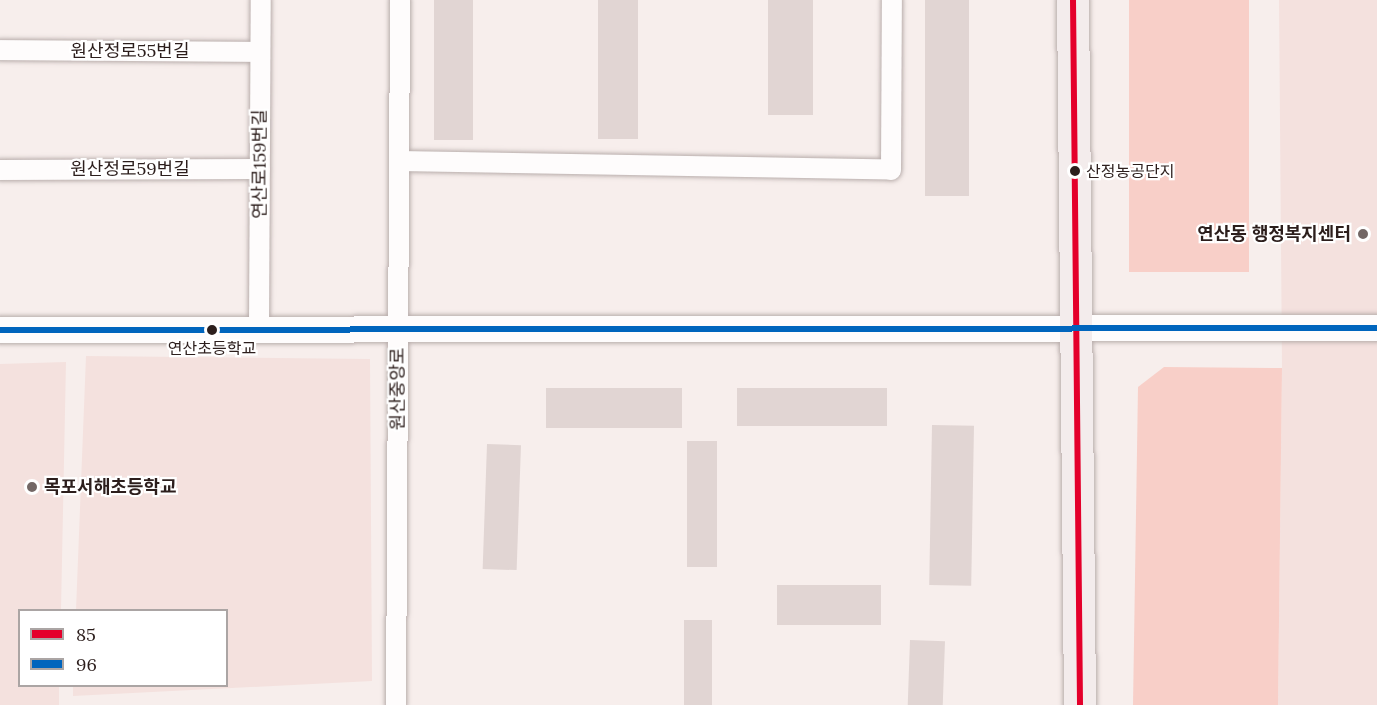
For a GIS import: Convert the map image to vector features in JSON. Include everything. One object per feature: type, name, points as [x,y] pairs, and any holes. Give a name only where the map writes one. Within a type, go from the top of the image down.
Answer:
[{"type":"main road","points":[[1073,0],[1080,705]]},
{"type":"street","name":"연산로159번길","points":[[259,328],[261,0]]},
{"type":"street","name":"원산중앙로","points":[[396,705],[400,0]]},
{"type":"street","points":[[399,161],[891,170],[892,0]]},
{"type":"street","name":"원산정로55번길","points":[[0,50],[260,52]]},
{"type":"street","name":"원산정로59번길","points":[[0,170],[260,169]]},
{"type":"street","points":[[0,330],[1377,328]]},
{"type":"shaded area","points":[[1129,0],[1249,0],[1249,272],[1129,272]]},
{"type":"shaded area","points":[[1279,0],[1377,0],[1377,705],[1278,705],[1282,368]]},
{"type":"shaded area","name":"연산초등학교","points":[[86,356],[370,359],[372,681],[73,696],[73,687],[228,687],[228,609],[76,609]]},
{"type":"shaded area","name":"목포서해초등학교","points":[[66,362],[61,609],[18,609],[18,687],[59,687],[59,705],[0,705],[0,364]]},
{"type":"shaded area","points":[[1164,367],[1282,368],[1278,705],[1133,705],[1138,387]]},
{"type":"building","points":[[434,0],[473,0],[473,140],[434,140]]},
{"type":"building","points":[[598,0],[638,0],[638,139],[598,139]]},
{"type":"building","points":[[768,0],[813,0],[813,115],[768,115]]},
{"type":"building","points":[[925,0],[969,0],[969,196],[925,196]]},
{"type":"building","points":[[546,388],[682,388],[682,428],[546,428]]},
{"type":"building","points":[[737,388],[887,388],[887,426],[737,426]]},
{"type":"building","points":[[932,425],[974,426],[971,586],[929,585]]},
{"type":"building","points":[[687,441],[717,441],[717,567],[687,567]]},
{"type":"building","points":[[487,444],[521,445],[517,570],[483,569]]},
{"type":"building","points":[[777,585],[881,585],[881,625],[777,625]]},
{"type":"building","points":[[684,620],[712,620],[712,705],[684,705]]},
{"type":"building","points":[[910,640],[945,641],[943,705],[908,705]]},
{"type":"transit line","name":"85","points":[[1073,0],[1080,705]]},
{"type":"transit line","name":"96","points":[[0,330],[1377,328]]},
{"type":"place","name":"산정농공단지","points":[[1075,171]]},
{"type":"place","name":"연산동 행정복지센터","points":[[1363,234]]},
{"type":"place","name":"연산초등학교","points":[[212,330]]},
{"type":"place","name":"목포서해초등학교","points":[[32,487]]}]
